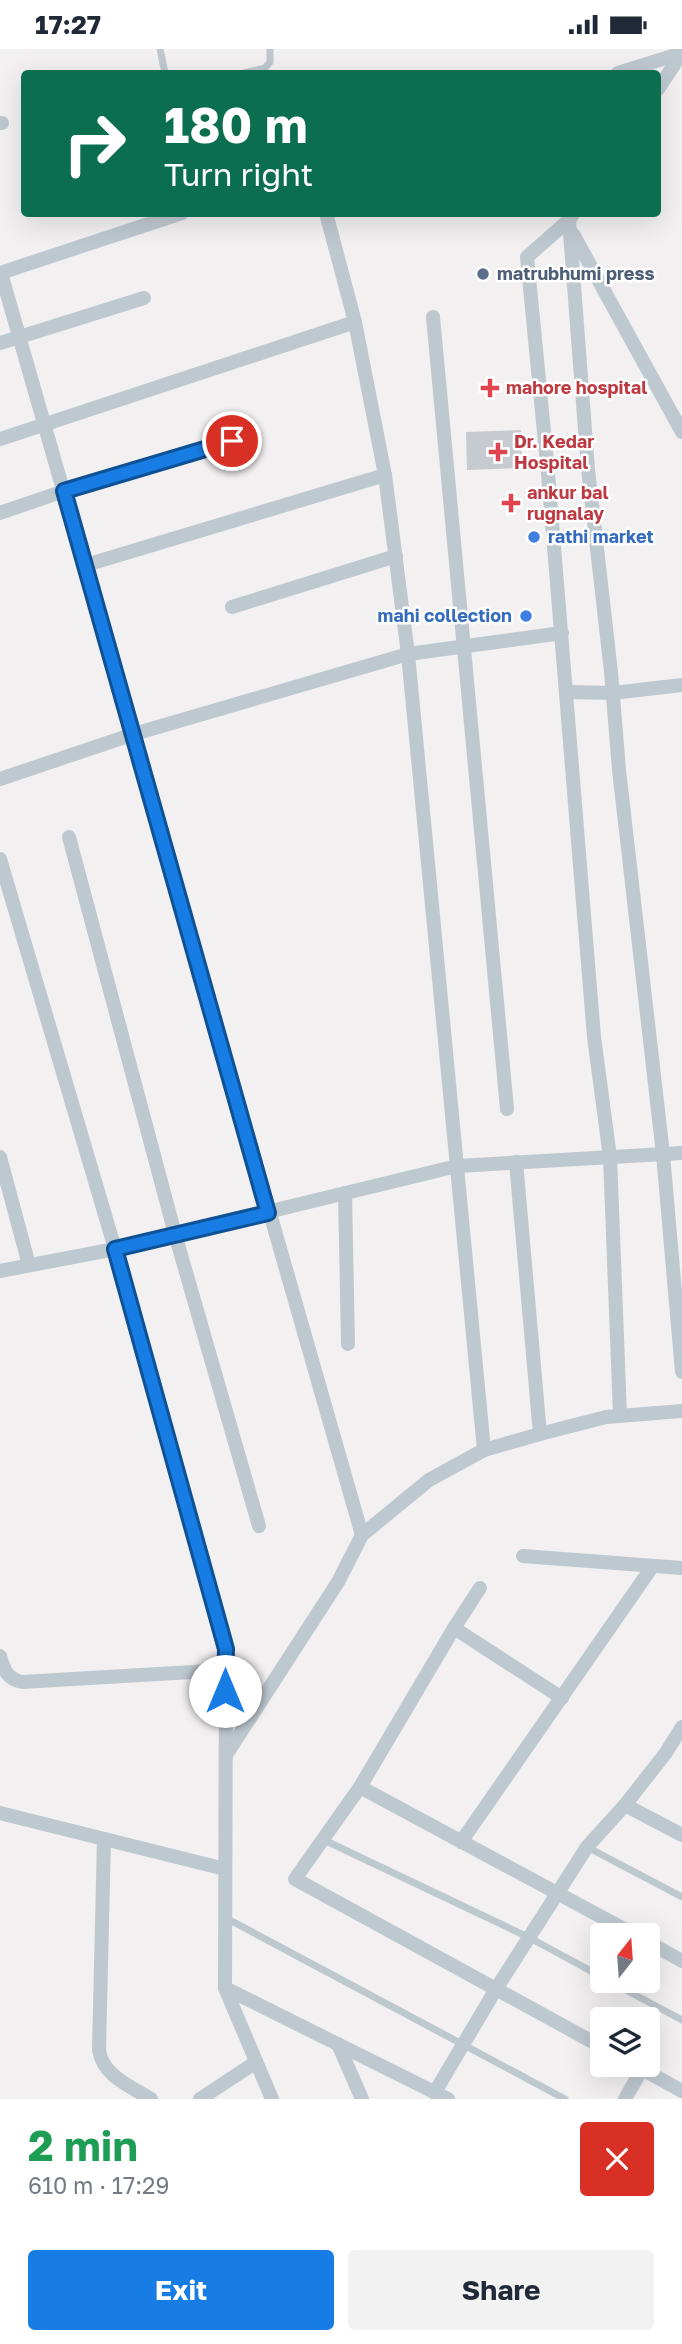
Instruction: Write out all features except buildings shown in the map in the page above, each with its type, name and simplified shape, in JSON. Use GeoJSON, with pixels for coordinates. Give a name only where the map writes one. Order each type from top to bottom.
{"type":"FeatureCollection","features":[{"type":"Feature","properties":{"kind":"street"},"geometry":{"type":"LineString","coordinates":[[628,70],[682,53]]}},
{"type":"Feature","properties":{"kind":"street"},"geometry":{"type":"LineString","coordinates":[[661,84],[682,53]]}},
{"type":"Feature","properties":{"kind":"street"},"geometry":{"type":"LineString","coordinates":[[170,217],[1,273],[362,1535]]}},
{"type":"Feature","properties":{"kind":"street"},"geometry":{"type":"LineString","coordinates":[[327,217],[355,322],[386,475],[408,654],[484,1450]]}},
{"type":"Feature","properties":{"kind":"street"},"geometry":{"type":"LineString","coordinates":[[569,217],[527,257],[562,633],[594,1037],[610,1157],[620,1415]]}},
{"type":"Feature","properties":{"kind":"street"},"geometry":{"type":"LineString","coordinates":[[570,217],[571,231],[682,432]]}},
{"type":"Feature","properties":{"kind":"street"},"geometry":{"type":"LineString","coordinates":[[570,217],[589,469],[619,770],[663,1154],[682,1372]]}},
{"type":"Feature","properties":{"kind":"street"},"geometry":{"type":"LineString","coordinates":[[0,342],[144,298]]}},
{"type":"Feature","properties":{"kind":"street"},"geometry":{"type":"LineString","coordinates":[[433,317],[507,1109]]}},
{"type":"Feature","properties":{"kind":"street"},"geometry":{"type":"LineString","coordinates":[[0,439],[355,322]]}},
{"type":"Feature","properties":{"kind":"street"},"geometry":{"type":"LineString","coordinates":[[0,513],[232,441]]}},
{"type":"Feature","properties":{"kind":"street"},"geometry":{"type":"LineString","coordinates":[[86,565],[386,475]]}},
{"type":"Feature","properties":{"kind":"street"},"geometry":{"type":"LineString","coordinates":[[232,607],[396,556]]}},
{"type":"Feature","properties":{"kind":"street"},"geometry":{"type":"LineString","coordinates":[[0,779],[134,734],[408,654],[562,633]]}},
{"type":"Feature","properties":{"kind":"street"},"geometry":{"type":"LineString","coordinates":[[567,692],[613,693],[682,685]]}},
{"type":"Feature","properties":{"kind":"street"},"geometry":{"type":"LineString","coordinates":[[69,837],[175,1234],[259,1526]]}},
{"type":"Feature","properties":{"kind":"street"},"geometry":{"type":"LineString","coordinates":[[0,859],[115,1249],[226,1649],[225,1988],[272,2099]]}},
{"type":"Feature","properties":{"kind":"street"},"geometry":{"type":"LineString","coordinates":[[0,1271],[115,1249],[457,1166],[682,1153]]}},
{"type":"Feature","properties":{"kind":"street"},"geometry":{"type":"LineString","coordinates":[[0,1157],[29,1265]]}},
{"type":"Feature","properties":{"kind":"street"},"geometry":{"type":"LineString","coordinates":[[516,1162],[540,1434]]}},
{"type":"Feature","properties":{"kind":"street"},"geometry":{"type":"LineString","coordinates":[[345,1193],[348,1344]]}},
{"type":"Feature","properties":{"kind":"street"},"geometry":{"type":"LineString","coordinates":[[225,1756],[338,1582],[362,1535],[429,1480],[484,1450],[540,1434],[606,1417],[682,1411]]}},
{"type":"Feature","properties":{"kind":"street"},"geometry":{"type":"LineString","coordinates":[[523,1556],[682,1568]]}},
{"type":"Feature","properties":{"kind":"street"},"geometry":{"type":"LineString","coordinates":[[461,1842],[652,1567]]}},
{"type":"Feature","properties":{"kind":"street"},"geometry":{"type":"LineString","coordinates":[[480,1588],[359,1787],[295,1879],[590,2040]]}},
{"type":"Feature","properties":{"kind":"street"},"geometry":{"type":"LineString","coordinates":[[454,1628],[562,1697]]}},
{"type":"Feature","properties":{"kind":"street"},"geometry":{"type":"LineString","coordinates":[[0,1656],[5,1672],[12,1680],[22,1682],[226,1670]]}},
{"type":"Feature","properties":{"kind":"street"},"geometry":{"type":"LineString","coordinates":[[225,1988],[441,2097],[462,2044],[587,1847],[666,1754],[682,1727]]}},
{"type":"Feature","properties":{"kind":"street"},"geometry":{"type":"LineString","coordinates":[[359,1787],[612,1923]]}},
{"type":"Feature","properties":{"kind":"street"},"geometry":{"type":"LineString","coordinates":[[625,1805],[682,1835]]}},
{"type":"Feature","properties":{"kind":"street"},"geometry":{"type":"LineString","coordinates":[[0,1813],[225,1869]]}},
{"type":"Feature","properties":{"kind":"street"},"geometry":{"type":"LineString","coordinates":[[104,1839],[100,2061],[112,2075],[151,2099]]}},
{"type":"Feature","properties":{"kind":"street"},"geometry":{"type":"LineString","coordinates":[[660,1949],[682,1961]]}},
{"type":"Feature","properties":{"kind":"street"},"geometry":{"type":"LineString","coordinates":[[338,2044],[362,2099]]}},
{"type":"Feature","properties":{"kind":"street"},"geometry":{"type":"LineString","coordinates":[[200,2099],[256,2062]]}},
{"type":"Feature","properties":{"kind":"street"},"geometry":{"type":"LineString","coordinates":[[625,2099],[634,2077]]}},
{"type":"Feature","properties":{"kind":"street"},"geometry":{"type":"LineString","coordinates":[[656,2077],[682,2091]]}},
{"type":"Feature","properties":{"kind":"lane"},"geometry":{"type":"LineString","coordinates":[[160,49],[164,70]]}},
{"type":"Feature","properties":{"kind":"lane"},"geometry":{"type":"LineString","coordinates":[[257,70],[265,68],[270,62],[270,49]]}},
{"type":"Feature","properties":{"kind":"lane"},"geometry":{"type":"LineString","coordinates":[[323,1840],[530,1938],[590,1970]]}},
{"type":"Feature","properties":{"kind":"lane"},"geometry":{"type":"LineString","coordinates":[[587,1847],[682,1897]]}},
{"type":"Feature","properties":{"kind":"lane"},"geometry":{"type":"LineString","coordinates":[[225,1917],[565,2099]]}},
{"type":"Feature","properties":{"kind":"lane"},"geometry":{"type":"LineString","coordinates":[[631,1993],[682,2020]]}},
{"type":"Feature","properties":{"kind":"place","name":"matrubhumi press"},"geometry":{"type":"Point","coordinates":[483,274]}},
{"type":"Feature","properties":{"kind":"place","name":"mahore hospital"},"geometry":{"type":"Point","coordinates":[490,388]}},
{"type":"Feature","properties":{"kind":"place","name":"Dr. Kedar Hospital"},"geometry":{"type":"Point","coordinates":[498,452]}},
{"type":"Feature","properties":{"kind":"place","name":"ankur bal rugnalay"},"geometry":{"type":"Point","coordinates":[511,503]}},
{"type":"Feature","properties":{"kind":"place","name":"rathi market"},"geometry":{"type":"Point","coordinates":[534,537]}},
{"type":"Feature","properties":{"kind":"place","name":"mahi collection"},"geometry":{"type":"Point","coordinates":[526,616]}},
{"type":"Feature","properties":{"kind":"route"},"geometry":{"type":"LineString","coordinates":[[225,1691],[226,1649],[115,1249],[268,1213],[64,491],[232,441]]}}]}
